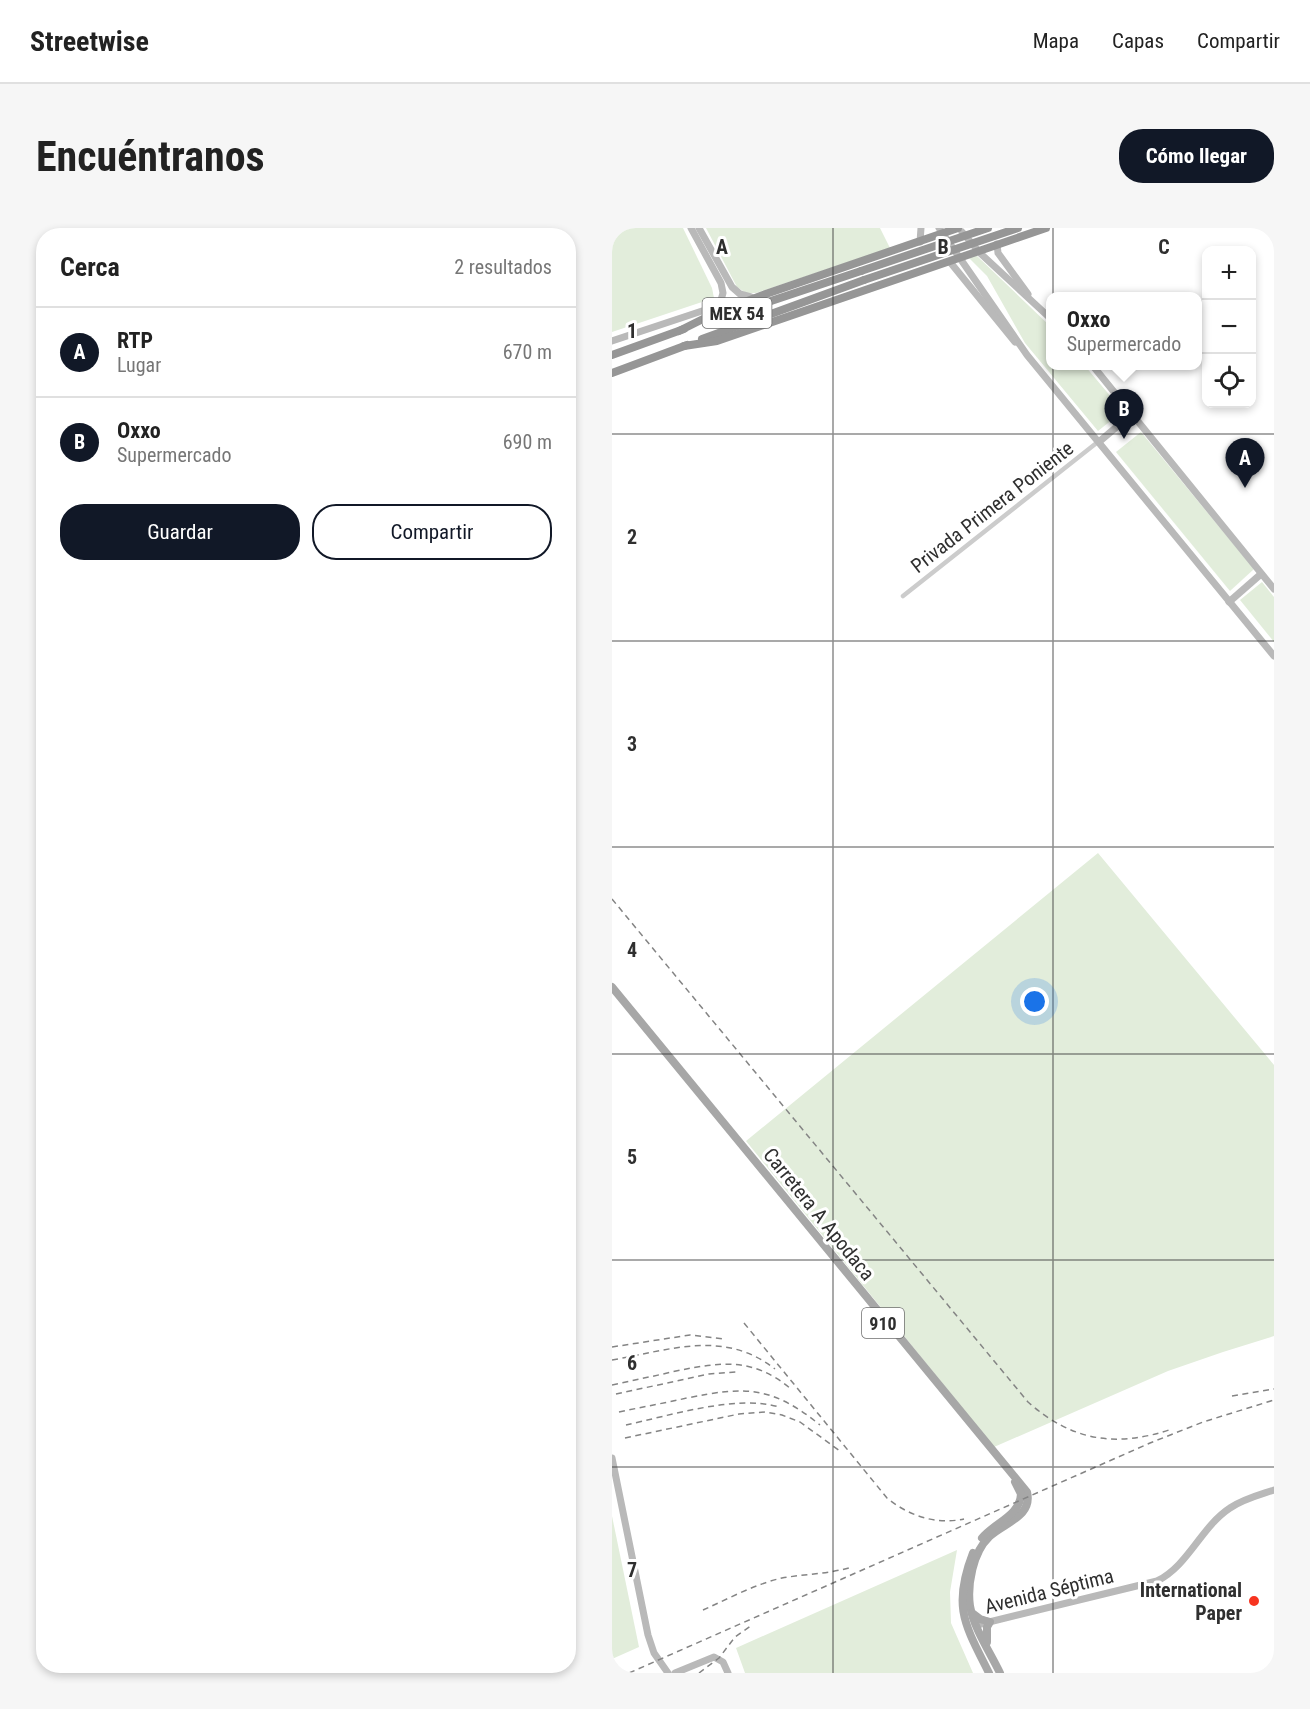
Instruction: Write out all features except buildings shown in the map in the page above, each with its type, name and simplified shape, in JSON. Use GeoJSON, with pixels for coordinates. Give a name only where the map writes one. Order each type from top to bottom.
{"type":"FeatureCollection","features":[{"type":"Feature","properties":{"kind":"highway"},"geometry":{"type":"LineString","coordinates":[[679,331],[711,315],[763,295],[920,242],[941,230],[958,228]]}},
{"type":"Feature","properties":{"kind":"highway"},"geometry":{"type":"LineString","coordinates":[[981,228],[985,240],[999,244]]}},
{"type":"Feature","properties":{"kind":"highway","name":"MEX 54"},"geometry":{"type":"LineString","coordinates":[[612,355],[987,228]]}},
{"type":"Feature","properties":{"kind":"highway","name":"MEX 54"},"geometry":{"type":"LineString","coordinates":[[612,373],[864,280],[1018,228]]}},
{"type":"Feature","properties":{"kind":"highway"},"geometry":{"type":"LineString","coordinates":[[684,346],[717,341],[1046,228]]}},
{"type":"Feature","properties":{"kind":"highway"},"geometry":{"type":"LineString","coordinates":[[920,242],[930,252],[933,268]]}},
{"type":"Feature","properties":{"kind":"main road","name":"Carretera A Apodaca"},"geometry":{"type":"LineString","coordinates":[[612,987],[1028,1492],[1028,1503],[1025,1510],[988,1537],[980,1550],[969,1592],[972,1613],[1000,1673]]}},
{"type":"Feature","properties":{"kind":"main road","name":"910"},"geometry":{"type":"LineString","coordinates":[[612,992],[1019,1487],[1022,1498],[1018,1507],[986,1533],[975,1548],[966,1573],[962,1604],[967,1628],[988,1670]]}},
{"type":"Feature","properties":{"kind":"main road"},"geometry":{"type":"LineString","coordinates":[[962,1604],[969,1624],[977,1626],[974,1634],[988,1670]]}},
{"type":"Feature","properties":{"kind":"main road"},"geometry":{"type":"LineString","coordinates":[[972,1613],[990,1622],[986,1634],[989,1650]]}},
{"type":"Feature","properties":{"kind":"street"},"geometry":{"type":"LineString","coordinates":[[686,316],[717,304],[722,300],[723,293],[722,283],[691,228]]}},
{"type":"Feature","properties":{"kind":"street"},"geometry":{"type":"LineString","coordinates":[[699,228],[732,287],[740,294],[751,297]]}},
{"type":"Feature","properties":{"kind":"street"},"geometry":{"type":"LineString","coordinates":[[920,242],[921,228]]}},
{"type":"Feature","properties":{"kind":"street"},"geometry":{"type":"LineString","coordinates":[[958,228],[978,251],[1044,311]]}},
{"type":"Feature","properties":{"kind":"street"},"geometry":{"type":"LineString","coordinates":[[941,230],[1028,355]]}},
{"type":"Feature","properties":{"kind":"street"},"geometry":{"type":"LineString","coordinates":[[999,244],[998,253],[1004,263],[1046,313]]}},
{"type":"Feature","properties":{"kind":"street"},"geometry":{"type":"LineString","coordinates":[[950,262],[1007,334],[1028,355],[1100,441],[1274,656]]}},
{"type":"Feature","properties":{"kind":"street"},"geometry":{"type":"LineString","coordinates":[[612,341],[686,316],[763,295]]}},
{"type":"Feature","properties":{"kind":"street"},"geometry":{"type":"LineString","coordinates":[[1096,370],[1274,589]]}},
{"type":"Feature","properties":{"kind":"street"},"geometry":{"type":"LineString","coordinates":[[1100,441],[1133,413]]}},
{"type":"Feature","properties":{"kind":"street","name":"Privada Primera Poniente"},"geometry":{"type":"LineString","coordinates":[[903,596],[1100,441]]}},
{"type":"Feature","properties":{"kind":"street"},"geometry":{"type":"LineString","coordinates":[[1229,602],[1261,573]]}},
{"type":"Feature","properties":{"kind":"street"},"geometry":{"type":"LineString","coordinates":[[612,1458],[648,1635],[654,1653],[668,1673]]}},
{"type":"Feature","properties":{"kind":"street","name":"Avenida Séptima"},"geometry":{"type":"LineString","coordinates":[[977,1626],[1156,1581],[1170,1573],[1225,1511],[1240,1502],[1274,1490]]}},
{"type":"Feature","properties":{"kind":"street"},"geometry":{"type":"LineString","coordinates":[[675,1673],[708,1658],[719,1658],[728,1673]]}},
{"type":"Feature","properties":{"kind":"green space"},"geometry":{"type":"Polygon","coordinates":[[[612,228],[683,228],[712,288],[714,298],[612,332],[612,228]]]}},
{"type":"Feature","properties":{"kind":"green space"},"geometry":{"type":"Polygon","coordinates":[[[706,228],[880,228],[890,248],[756,293],[746,293],[737,287],[706,228]]]}},
{"type":"Feature","properties":{"kind":"green space"},"geometry":{"type":"Polygon","coordinates":[[[976,255],[1046,322],[1046,368],[1025,343],[987,276],[969,258],[976,255]]]}},
{"type":"Feature","properties":{"kind":"green space"},"geometry":{"type":"Polygon","coordinates":[[[1047,370],[1088,370],[1123,411],[1098,431],[1047,370]]]}},
{"type":"Feature","properties":{"kind":"green space"},"geometry":{"type":"Polygon","coordinates":[[[1141,432],[1254,569],[1230,591],[1116,452],[1141,432]]]}},
{"type":"Feature","properties":{"kind":"green space"},"geometry":{"type":"Polygon","coordinates":[[[1262,582],[1274,597],[1274,642],[1240,600],[1262,582]]]}},
{"type":"Feature","properties":{"kind":"green space"},"geometry":{"type":"Polygon","coordinates":[[[1098,853],[1274,1065],[1274,1336],[1168,1371],[994,1447],[746,1141],[1098,853]]]}},
{"type":"Feature","properties":{"kind":"green space"},"geometry":{"type":"Polygon","coordinates":[[[612,1516],[639,1647],[612,1659],[612,1516]]]}},
{"type":"Feature","properties":{"kind":"green space"},"geometry":{"type":"Polygon","coordinates":[[[957,1550],[950,1592],[951,1623],[973,1673],[745,1673],[736,1648],[957,1550]]]}},
{"type":"Feature","properties":{"kind":"railway"},"geometry":{"type":"LineString","coordinates":[[612,899],[1028,1402],[1061,1425],[1078,1433],[1096,1437],[1132,1438],[1172,1429]]}},
{"type":"Feature","properties":{"kind":"railway"},"geometry":{"type":"LineString","coordinates":[[744,1323],[887,1498],[904,1510],[923,1518],[943,1521],[964,1519]]}},
{"type":"Feature","properties":{"kind":"railway"},"geometry":{"type":"LineString","coordinates":[[612,1347],[690,1335],[725,1339]]}},
{"type":"Feature","properties":{"kind":"railway"},"geometry":{"type":"LineString","coordinates":[[612,1360],[676,1348],[716,1346],[736,1349],[756,1357],[775,1369]]}},
{"type":"Feature","properties":{"kind":"railway"},"geometry":{"type":"LineString","coordinates":[[612,1385],[722,1364],[763,1371],[791,1389]]}},
{"type":"Feature","properties":{"kind":"railway"},"geometry":{"type":"LineString","coordinates":[[616,1394],[709,1374],[737,1372]]}},
{"type":"Feature","properties":{"kind":"railway"},"geometry":{"type":"LineString","coordinates":[[1232,1396],[1274,1389]]}},
{"type":"Feature","properties":{"kind":"railway"},"geometry":{"type":"LineString","coordinates":[[619,1412],[707,1394],[742,1391],[772,1396],[803,1412],[820,1425]]}},
{"type":"Feature","properties":{"kind":"railway"},"geometry":{"type":"LineString","coordinates":[[629,1673],[1150,1443],[1203,1422],[1274,1400]]}},
{"type":"Feature","properties":{"kind":"railway"},"geometry":{"type":"LineString","coordinates":[[626,1425],[724,1405],[744,1403],[779,1407]]}},
{"type":"Feature","properties":{"kind":"railway"},"geometry":{"type":"LineString","coordinates":[[625,1438],[739,1414],[765,1412],[800,1422],[840,1451]]}},
{"type":"Feature","properties":{"kind":"railway"},"geometry":{"type":"LineString","coordinates":[[703,1610],[752,1588],[782,1578],[852,1567]]}},
{"type":"Feature","properties":{"kind":"railway"},"geometry":{"type":"LineString","coordinates":[[699,1673],[719,1658],[735,1637],[752,1625]]}},
{"type":"Feature","properties":{"kind":"place","name":"Oxxo"},"geometry":{"type":"Point","coordinates":[1124,439]}},
{"type":"Feature","properties":{"kind":"place","name":"RTP"},"geometry":{"type":"Point","coordinates":[1245,488]}},
{"type":"Feature","properties":{"kind":"place","name":"International Paper"},"geometry":{"type":"Point","coordinates":[1254,1601]}}]}
